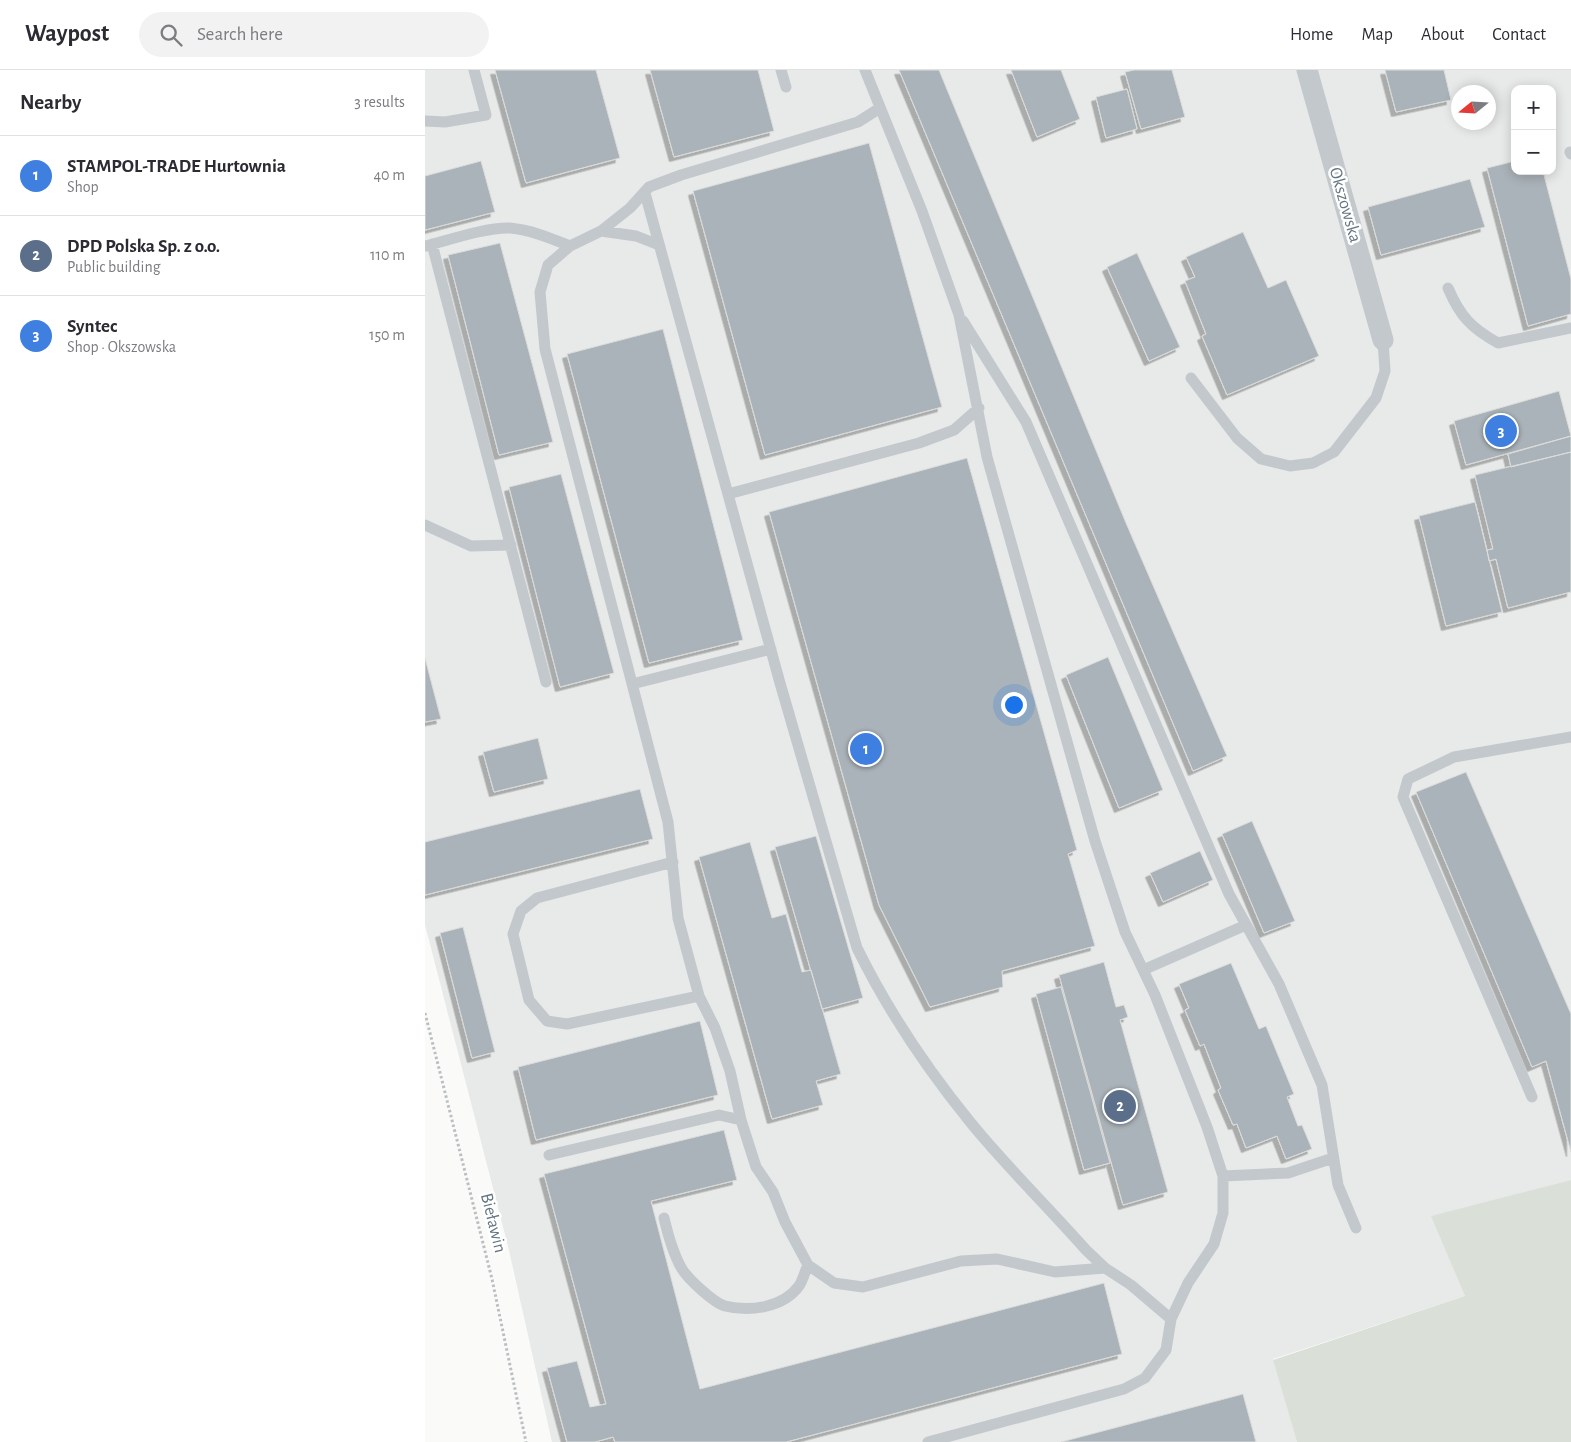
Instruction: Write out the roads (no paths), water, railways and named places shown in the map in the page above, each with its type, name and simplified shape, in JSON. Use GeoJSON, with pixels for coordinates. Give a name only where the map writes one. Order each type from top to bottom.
{"type":"FeatureCollection","features":[{"type":"Feature","properties":{"kind":"street","name":"Okszowska"},"geometry":{"type":"LineString","coordinates":[[1307,70],[1383,340]]}},
{"type":"Feature","properties":{"kind":"lane"},"geometry":{"type":"LineString","coordinates":[[425,121],[445,122],[486,116],[474,70]]}},
{"type":"Feature","properties":{"kind":"lane"},"geometry":{"type":"LineString","coordinates":[[781,70],[786,87]]}},
{"type":"Feature","properties":{"kind":"lane"},"geometry":{"type":"LineString","coordinates":[[865,70],[921,211],[959,315],[979,408],[987,457],[1095,841],[1125,932],[1143,970],[1204,1119],[1223,1176],[1223,1213],[1214,1244],[1188,1283],[1171,1319],[1165,1350],[1145,1378],[1124,1389],[929,1442]]}},
{"type":"Feature","properties":{"kind":"lane"},"geometry":{"type":"LineString","coordinates":[[880,108],[858,122],[681,175],[649,187],[630,208],[601,231],[570,246],[548,265],[540,292],[545,349],[668,822],[678,918],[699,996],[715,1028],[731,1071],[741,1120],[757,1167],[773,1192],[785,1222],[808,1265],[834,1283],[863,1287],[961,1261],[997,1259],[1055,1272],[1105,1268]]}},
{"type":"Feature","properties":{"kind":"lane"},"geometry":{"type":"LineString","coordinates":[[645,193],[771,649],[857,948],[877,988],[904,1033],[971,1124],[1085,1250],[1105,1268],[1131,1285],[1171,1319]]}},
{"type":"Feature","properties":{"kind":"lane"},"geometry":{"type":"LineString","coordinates":[[546,682],[511,545],[428,245],[465,235],[509,228],[539,233],[570,246]]}},
{"type":"Feature","properties":{"kind":"lane"},"geometry":{"type":"LineString","coordinates":[[601,231],[636,236],[659,245]]}},
{"type":"Feature","properties":{"kind":"lane"},"geometry":{"type":"LineString","coordinates":[[1448,288],[1457,308],[1475,331],[1498,343],[1571,328]]}},
{"type":"Feature","properties":{"kind":"lane"},"geometry":{"type":"LineString","coordinates":[[959,315],[1027,422],[1221,877],[1279,984],[1322,1085],[1338,1184],[1356,1228]]}},
{"type":"Feature","properties":{"kind":"lane"},"geometry":{"type":"LineString","coordinates":[[1191,378],[1237,438],[1261,459],[1291,466],[1313,464],[1335,452],[1376,398],[1385,371],[1383,340]]}},
{"type":"Feature","properties":{"kind":"lane"},"geometry":{"type":"LineString","coordinates":[[728,494],[919,443],[954,430],[979,408]]}},
{"type":"Feature","properties":{"kind":"lane"},"geometry":{"type":"LineString","coordinates":[[425,526],[471,546],[511,545]]}},
{"type":"Feature","properties":{"kind":"lane"},"geometry":{"type":"LineString","coordinates":[[632,684],[771,649]]}},
{"type":"Feature","properties":{"kind":"lane"},"geometry":{"type":"LineString","coordinates":[[1532,1097],[1403,797],[1408,779],[1454,757],[1571,738]]}},
{"type":"Feature","properties":{"kind":"lane"},"geometry":{"type":"LineString","coordinates":[[673,862],[537,898],[521,911],[513,934],[529,1000],[547,1021],[567,1024],[699,996]]}},
{"type":"Feature","properties":{"kind":"lane"},"geometry":{"type":"LineString","coordinates":[[1143,970],[1246,925]]}},
{"type":"Feature","properties":{"kind":"lane"},"geometry":{"type":"LineString","coordinates":[[549,1155],[719,1115],[741,1120]]}},
{"type":"Feature","properties":{"kind":"lane"},"geometry":{"type":"LineString","coordinates":[[1223,1176],[1287,1173],[1333,1158]]}},
{"type":"Feature","properties":{"kind":"lane"},"geometry":{"type":"LineString","coordinates":[[664,1218],[682,1270],[703,1292],[723,1306],[754,1310],[780,1302],[798,1286],[808,1265]]}},
{"type":"Feature","properties":{"kind":"place","name":"Syntec"},"geometry":{"type":"Point","coordinates":[1501,431]}},
{"type":"Feature","properties":{"kind":"place","name":"STAMPOL-TRADE Hurtownia"},"geometry":{"type":"Point","coordinates":[866,749]}},
{"type":"Feature","properties":{"kind":"place","name":"DPD Polska Sp. z o.o."},"geometry":{"type":"Point","coordinates":[1120,1106]}}]}
